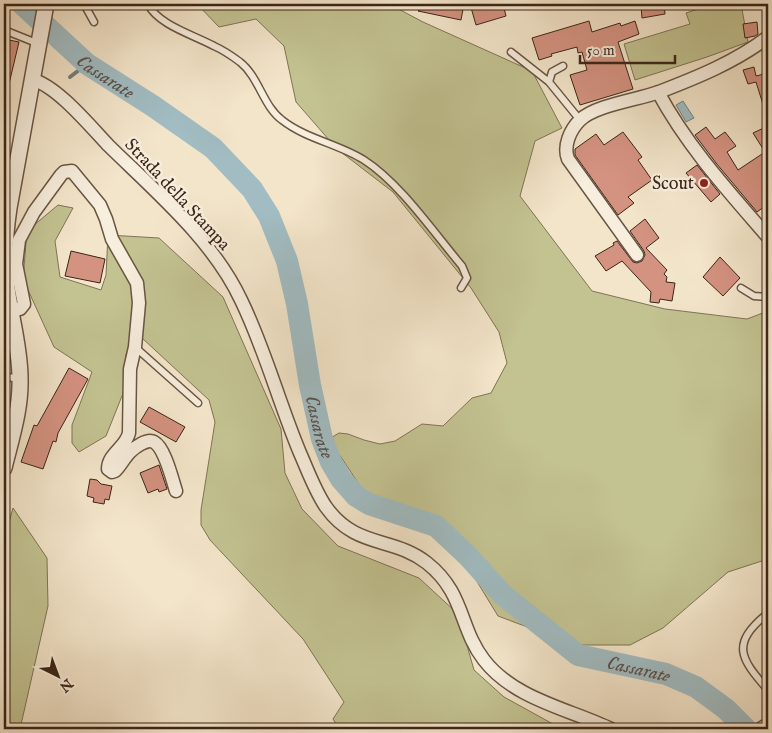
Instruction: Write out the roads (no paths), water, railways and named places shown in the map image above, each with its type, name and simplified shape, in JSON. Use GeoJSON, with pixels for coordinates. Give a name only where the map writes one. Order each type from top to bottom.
{"type":"FeatureCollection","features":[{"type":"Feature","properties":{"kind":"street"},"geometry":{"type":"LineString","coordinates":[[4,468],[17,416],[20,379],[5,267],[5,227],[46,4]]}},
{"type":"Feature","properties":{"kind":"street"},"geometry":{"type":"LineString","coordinates":[[637,255],[568,159],[566,151],[567,142],[580,120],[596,110],[658,92],[723,66],[749,51],[768,36]]}},
{"type":"Feature","properties":{"kind":"street","name":"Strada della Stampa"},"geometry":{"type":"LineString","coordinates":[[33,80],[42,83],[75,110],[172,209],[201,240],[223,268],[237,291],[247,313],[285,417],[308,473],[320,497],[332,514],[354,533],[410,552],[438,572],[450,586],[479,652],[493,670],[503,678],[516,688],[611,729]]}},
{"type":"Feature","properties":{"kind":"street"},"geometry":{"type":"LineString","coordinates":[[658,92],[683,133],[734,198],[768,237]]}},
{"type":"Feature","properties":{"kind":"street"},"geometry":{"type":"LineString","coordinates":[[11,311],[20,309],[24,304],[16,264],[23,232],[34,212],[61,175],[64,172],[72,171],[100,205],[112,239],[137,283],[139,303],[135,347],[130,369],[130,433],[109,463],[108,469],[112,472],[115,471],[134,449],[152,441],[162,453],[176,491]]}},
{"type":"Feature","properties":{"kind":"street"},"geometry":{"type":"LineString","coordinates":[[760,729],[768,724]]}},
{"type":"Feature","properties":{"kind":"lane"},"geometry":{"type":"LineString","coordinates":[[84,4],[94,22]]}},
{"type":"Feature","properties":{"kind":"lane"},"geometry":{"type":"LineString","coordinates":[[148,4],[152,11],[163,21],[216,46],[242,64],[255,80],[272,110],[281,120],[318,139],[353,153],[379,171],[404,196],[462,266],[466,278],[461,288]]}},
{"type":"Feature","properties":{"kind":"lane"},"geometry":{"type":"LineString","coordinates":[[4,30],[39,42]]}},
{"type":"Feature","properties":{"kind":"lane"},"geometry":{"type":"LineString","coordinates":[[511,52],[549,82],[580,120]]}},
{"type":"Feature","properties":{"kind":"lane"},"geometry":{"type":"LineString","coordinates":[[549,82],[552,72],[562,66]]}},
{"type":"Feature","properties":{"kind":"lane"},"geometry":{"type":"LineString","coordinates":[[741,288],[754,296],[768,296]]}},
{"type":"Feature","properties":{"kind":"lane"},"geometry":{"type":"LineString","coordinates":[[135,347],[198,402]]}},
{"type":"Feature","properties":{"kind":"lane"},"geometry":{"type":"LineString","coordinates":[[4,374],[8,377],[20,379]]}},
{"type":"Feature","properties":{"kind":"lane"},"geometry":{"type":"LineString","coordinates":[[768,612],[754,624],[745,638],[744,650],[745,661],[768,690]]}},
{"type":"Feature","properties":{"kind":"water"},"geometry":{"type":"Polygon","coordinates":[[[683,101],[694,118],[686,122],[676,105],[683,101]]]}},
{"type":"Feature","properties":{"kind":"waterway","name":"Cassarate"},"geometry":{"type":"LineString","coordinates":[[22,4],[87,64],[153,106],[213,148],[252,189],[269,216],[287,261],[297,304],[310,385],[322,439],[331,462],[341,479],[356,496],[369,504],[436,526],[468,556],[503,595],[578,655],[666,674],[696,687],[726,709],[746,729]]}},
{"type":"Feature","properties":{"kind":"waterway"},"geometry":{"type":"LineString","coordinates":[[70,77],[87,64]]}},
{"type":"Feature","properties":{"kind":"place","name":"Scout"},"geometry":{"type":"Point","coordinates":[704,183]}}]}
